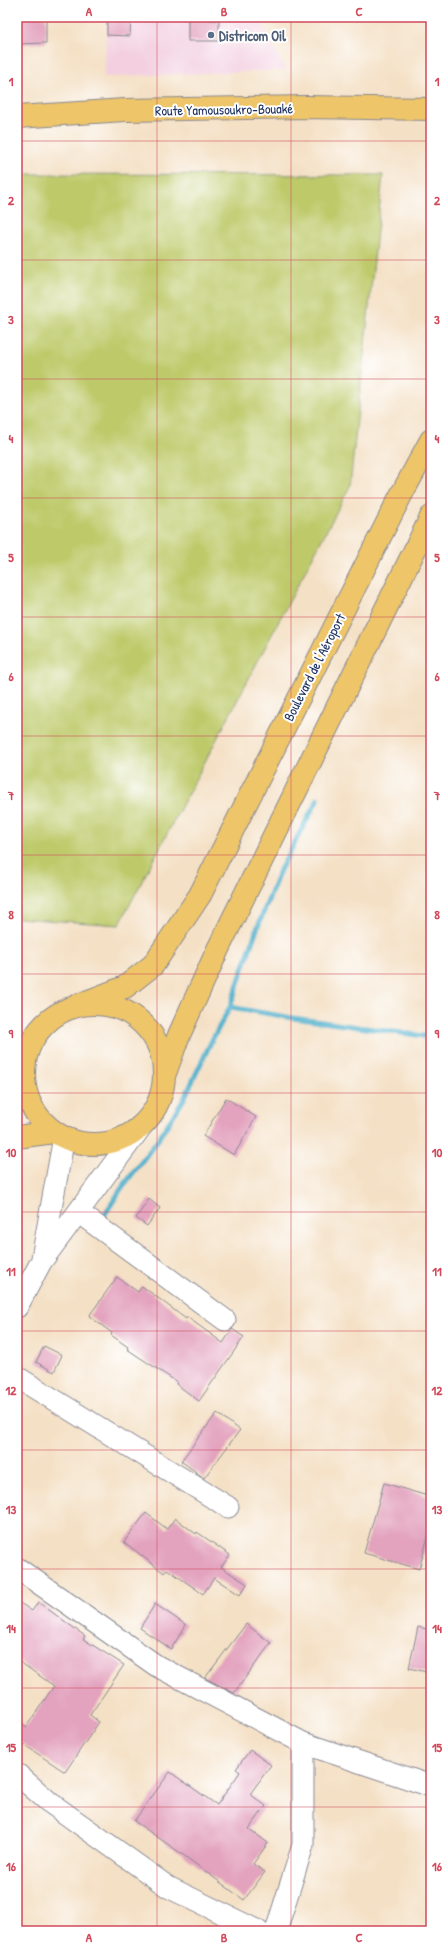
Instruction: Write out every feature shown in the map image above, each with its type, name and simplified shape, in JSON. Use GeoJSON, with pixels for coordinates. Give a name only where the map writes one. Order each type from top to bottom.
{"type":"FeatureCollection","features":[{"type":"Feature","properties":{"kind":"main road","name":"Route Yamousoukro-Bouaké"},"geometry":{"type":"LineString","coordinates":[[17,117],[132,110],[306,107],[431,108]]}},
{"type":"Feature","properties":{"kind":"main road","name":"Boulevard de l'Aéroport"},"geometry":{"type":"LineString","coordinates":[[76,1006],[125,987],[153,965],[200,895],[400,496],[431,440]]}},
{"type":"Feature","properties":{"kind":"main road"},"geometry":{"type":"LineString","coordinates":[[164,1076],[161,1054],[152,1035],[137,1019],[118,1008],[98,1003],[76,1006],[55,1015],[38,1030],[27,1051],[20,1074],[27,1096],[37,1117],[59,1135],[75,1142],[98,1145],[121,1139],[140,1127],[153,1112],[158,1101],[164,1076],[179,1035],[218,949],[431,517]]}},
{"type":"Feature","properties":{"kind":"main road"},"geometry":{"type":"LineString","coordinates":[[17,1137],[59,1135]]}},
{"type":"Feature","properties":{"kind":"street"},"geometry":{"type":"LineString","coordinates":[[17,1307],[41,1262],[140,1127]]}},
{"type":"Feature","properties":{"kind":"street"},"geometry":{"type":"LineString","coordinates":[[41,1262],[59,1135]]}},
{"type":"Feature","properties":{"kind":"street"},"geometry":{"type":"LineString","coordinates":[[78,1212],[225,1320]]}},
{"type":"Feature","properties":{"kind":"street"},"geometry":{"type":"LineString","coordinates":[[17,1377],[228,1507]]}},
{"type":"Feature","properties":{"kind":"street"},"geometry":{"type":"LineString","coordinates":[[17,1568],[157,1666],[303,1743],[431,1786]]}},
{"type":"Feature","properties":{"kind":"street"},"geometry":{"type":"LineString","coordinates":[[276,1931],[303,1845],[303,1743]]}},
{"type":"Feature","properties":{"kind":"street"},"geometry":{"type":"LineString","coordinates":[[17,1774],[49,1802],[168,1887],[258,1931]]}},
{"type":"Feature","properties":{"kind":"shaded area"},"geometry":{"type":"Polygon","coordinates":[[[107,17],[260,17],[270,42],[286,70],[104,77],[107,17]]]}},
{"type":"Feature","properties":{"kind":"green space"},"geometry":{"type":"Polygon","coordinates":[[[17,174],[383,175],[350,486],[119,925],[17,918],[17,174]]]}},
{"type":"Feature","properties":{"kind":"building"},"geometry":{"type":"Polygon","coordinates":[[[17,17],[46,17],[46,43],[17,44],[17,17]]]}},
{"type":"Feature","properties":{"kind":"building"},"geometry":{"type":"Polygon","coordinates":[[[107,17],[131,17],[130,36],[107,35],[107,17]]]}},
{"type":"Feature","properties":{"kind":"building"},"geometry":{"type":"Polygon","coordinates":[[[188,19],[219,20],[219,41],[188,41],[188,19]]]}},
{"type":"Feature","properties":{"kind":"building"},"geometry":{"type":"Polygon","coordinates":[[[226,1098],[256,1117],[234,1155],[203,1136],[226,1098]]]}},
{"type":"Feature","properties":{"kind":"building"},"geometry":{"type":"Polygon","coordinates":[[[149,1199],[160,1208],[147,1226],[136,1218],[149,1199]]]}},
{"type":"Feature","properties":{"kind":"building"},"geometry":{"type":"Polygon","coordinates":[[[117,1277],[138,1292],[142,1286],[186,1319],[187,1317],[223,1343],[232,1329],[244,1337],[199,1401],[176,1384],[177,1382],[127,1349],[128,1347],[111,1335],[112,1333],[89,1316],[117,1277]]]}},
{"type":"Feature","properties":{"kind":"building"},"geometry":{"type":"Polygon","coordinates":[[[44,1346],[62,1355],[54,1372],[36,1362],[44,1346]]]}},
{"type":"Feature","properties":{"kind":"building"},"geometry":{"type":"Polygon","coordinates":[[[217,1413],[240,1430],[204,1478],[181,1461],[217,1413]]]}},
{"type":"Feature","properties":{"kind":"building"},"geometry":{"type":"Polygon","coordinates":[[[384,1483],[431,1497],[431,1526],[419,1569],[364,1553],[384,1483]]]}},
{"type":"Feature","properties":{"kind":"building"},"geometry":{"type":"Polygon","coordinates":[[[146,1513],[167,1529],[175,1518],[196,1534],[197,1532],[230,1555],[221,1567],[247,1584],[240,1595],[214,1578],[203,1594],[167,1569],[164,1573],[124,1542],[146,1513]]]}},
{"type":"Feature","properties":{"kind":"building"},"geometry":{"type":"Polygon","coordinates":[[[17,1601],[32,1611],[38,1602],[85,1636],[83,1639],[124,1665],[90,1715],[99,1722],[65,1772],[17,1740],[17,1720],[26,1727],[54,1686],[17,1660],[17,1601]]]}},
{"type":"Feature","properties":{"kind":"building"},"geometry":{"type":"Polygon","coordinates":[[[155,1604],[186,1625],[171,1649],[140,1628],[155,1604]]]}},
{"type":"Feature","properties":{"kind":"building"},"geometry":{"type":"Polygon","coordinates":[[[246,1624],[271,1643],[234,1693],[205,1678],[246,1624]]]}},
{"type":"Feature","properties":{"kind":"building"},"geometry":{"type":"Polygon","coordinates":[[[418,1627],[431,1630],[431,1673],[409,1668],[418,1627]]]}},
{"type":"Feature","properties":{"kind":"building"},"geometry":{"type":"Polygon","coordinates":[[[250,1750],[271,1765],[250,1794],[266,1806],[249,1829],[268,1843],[253,1864],[265,1872],[244,1900],[134,1821],[170,1772],[217,1805],[240,1772],[236,1769],[250,1750]]]}},
{"type":"Feature","properties":{"kind":"waterway"},"geometry":{"type":"LineString","coordinates":[[100,1222],[121,1189],[157,1141],[184,1099],[212,1040],[230,1007],[255,934],[280,870],[318,799]]}},
{"type":"Feature","properties":{"kind":"waterway"},"geometry":{"type":"LineString","coordinates":[[230,1007],[293,1018],[431,1037]]}},
{"type":"Feature","properties":{"kind":"place","name":"Districom Oil"},"geometry":{"type":"Point","coordinates":[211,35]}}]}
